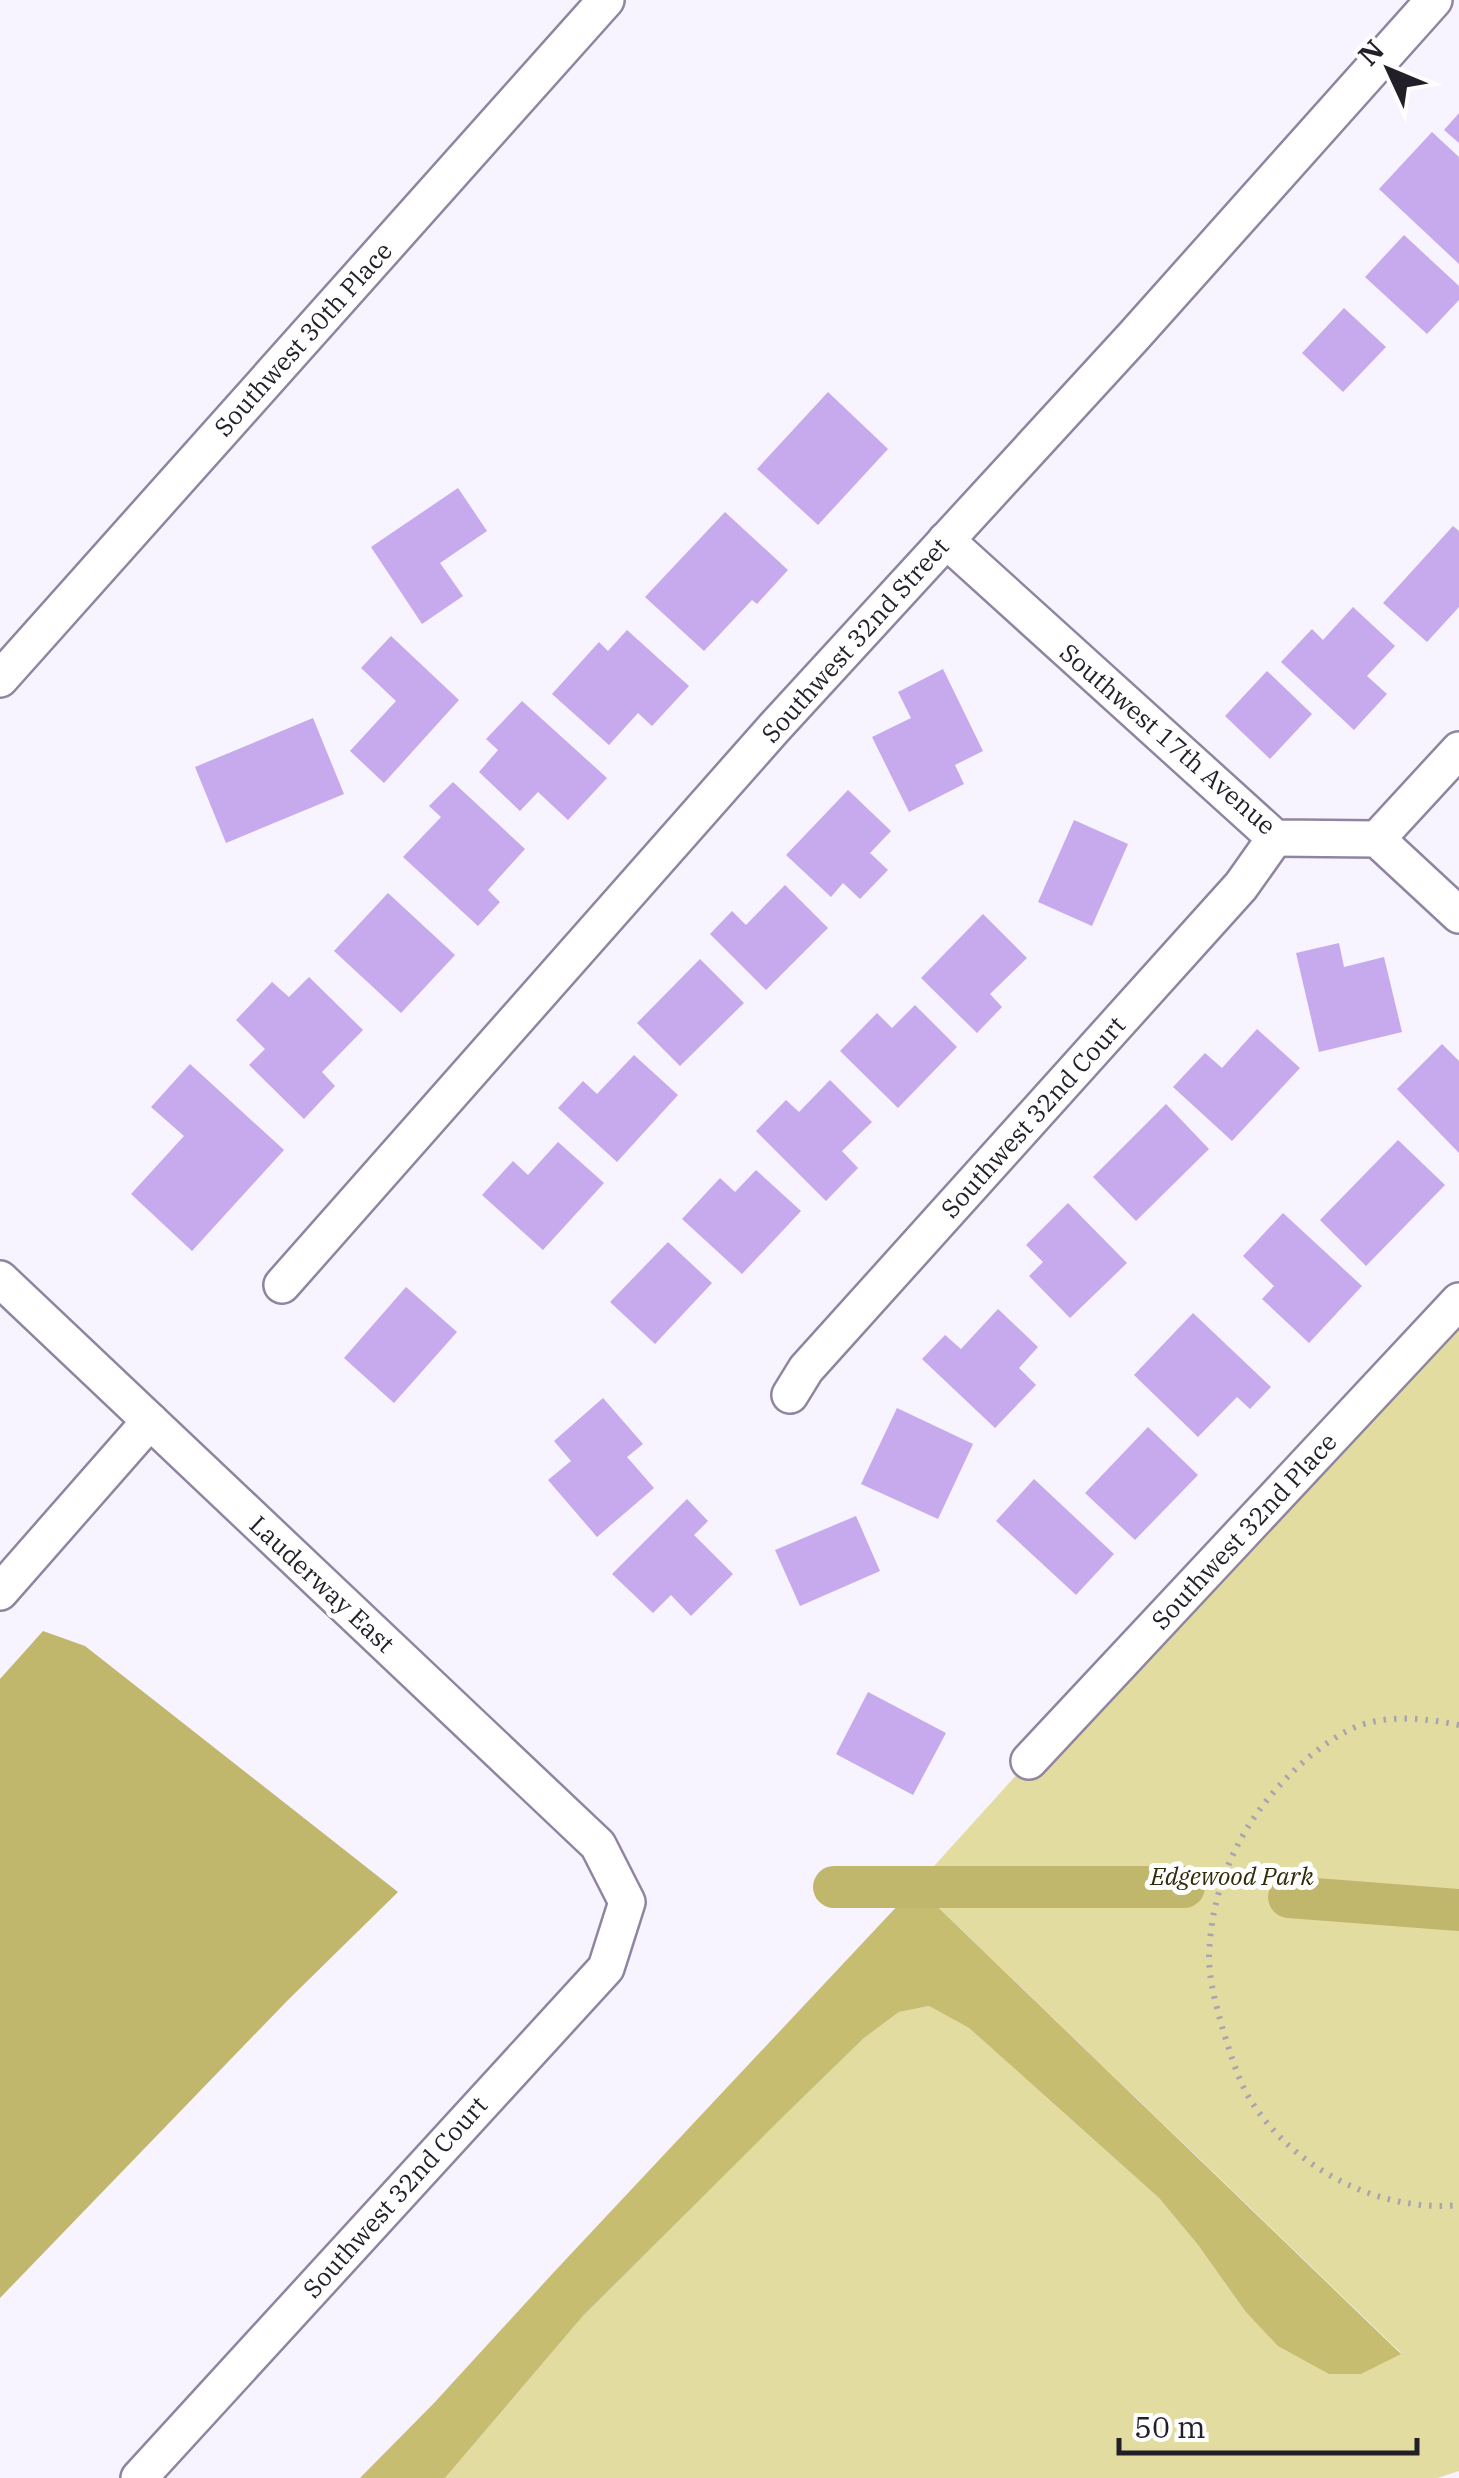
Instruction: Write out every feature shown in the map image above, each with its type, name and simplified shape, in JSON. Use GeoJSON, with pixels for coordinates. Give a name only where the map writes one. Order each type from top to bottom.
{"type":"FeatureCollection","features":[{"type":"Feature","properties":{"kind":"street","name":"Southwest 30th Place"},"geometry":{"type":"LineString","coordinates":[[0,679],[606,0]]}},
{"type":"Feature","properties":{"kind":"street","name":"Southwest 32nd Street"},"geometry":{"type":"LineString","coordinates":[[282,1285],[761,743],[1133,337],[1434,0]]}},
{"type":"Feature","properties":{"kind":"street","name":"Southwest 17th Avenue"},"geometry":{"type":"LineString","coordinates":[[946,540],[1274,838],[1377,839]]}},
{"type":"Feature","properties":{"kind":"street"},"geometry":{"type":"LineString","coordinates":[[1459,750],[1377,839],[1459,916]]}},
{"type":"Feature","properties":{"kind":"street","name":"Southwest 32nd Court"},"geometry":{"type":"LineString","coordinates":[[790,1394],[806,1369],[1241,886],[1274,838]]}},
{"type":"Feature","properties":{"kind":"street","name":"Lauderway East"},"geometry":{"type":"LineString","coordinates":[[0,1279],[598,1846],[628,1902]]}},
{"type":"Feature","properties":{"kind":"street","name":"Southwest 32nd Place"},"geometry":{"type":"LineString","coordinates":[[1029,1762],[1459,1301]]}},
{"type":"Feature","properties":{"kind":"street"},"geometry":{"type":"LineString","coordinates":[[0,1592],[150,1422]]}},
{"type":"Feature","properties":{"kind":"street","name":"Southwest 32nd Court"},"geometry":{"type":"LineString","coordinates":[[139,2478],[606,1968],[628,1902]]}},
{"type":"Feature","properties":{"kind":"path"},"geometry":{"type":"LineString","coordinates":[[1459,1725],[1412,1718],[1365,1724],[1320,1748],[1294,1770],[1250,1821],[1236,1848],[1213,1921],[1209,1956],[1211,1986],[1234,2067],[1248,2096],[1296,2152],[1350,2187],[1380,2198],[1412,2204],[1459,2205]]}},
{"type":"Feature","properties":{"kind":"green space","name":"Edgewood Park"},"geometry":{"type":"Polygon","coordinates":[[[1459,1300],[1459,2471],[1437,2478],[445,2478],[583,2316],[788,2112],[864,2038],[899,2012],[929,2006],[969,2028],[1159,2198],[1245,2311],[1401,2353],[916,1886],[1459,1300]]]}},
{"type":"Feature","properties":{"kind":"shaded area"},"geometry":{"type":"Polygon","coordinates":[[[43,1631],[85,1646],[398,1892],[0,2298],[0,1679],[43,1631]]]}},
{"type":"Feature","properties":{"kind":"shaded area"},"geometry":{"type":"Polygon","coordinates":[[[916,1886],[1401,2354],[1361,2374],[1329,2374],[1278,2346],[1245,2311],[1159,2198],[969,2028],[929,2006],[899,2012],[864,2038],[788,2112],[583,2316],[445,2478],[360,2478],[435,2402],[916,1886]]]}},
{"type":"Feature","properties":{"kind":"building"},"geometry":{"type":"Polygon","coordinates":[[[1459,113],[1459,143],[1444,130],[1459,113]]]}},
{"type":"Feature","properties":{"kind":"building"},"geometry":{"type":"Polygon","coordinates":[[[1432,132],[1459,157],[1459,264],[1379,189],[1432,132]]]}},
{"type":"Feature","properties":{"kind":"building"},"geometry":{"type":"Polygon","coordinates":[[[1404,235],[1459,286],[1459,300],[1427,334],[1365,277],[1404,235]]]}},
{"type":"Feature","properties":{"kind":"building"},"geometry":{"type":"Polygon","coordinates":[[[1344,308],[1386,347],[1343,392],[1302,353],[1344,308]]]}},
{"type":"Feature","properties":{"kind":"building"},"geometry":{"type":"Polygon","coordinates":[[[828,392],[888,449],[818,525],[757,469],[828,392]]]}},
{"type":"Feature","properties":{"kind":"building"},"geometry":{"type":"Polygon","coordinates":[[[458,488],[487,531],[440,563],[463,596],[422,624],[371,547],[458,488]]]}},
{"type":"Feature","properties":{"kind":"building"},"geometry":{"type":"Polygon","coordinates":[[[725,512],[788,570],[757,604],[752,600],[704,651],[645,597],[725,512]]]}},
{"type":"Feature","properties":{"kind":"building"},"geometry":{"type":"Polygon","coordinates":[[[1453,526],[1459,531],[1459,607],[1427,642],[1383,603],[1453,526]]]}},
{"type":"Feature","properties":{"kind":"building"},"geometry":{"type":"Polygon","coordinates":[[[1353,607],[1395,646],[1367,676],[1387,694],[1354,730],[1281,662],[1312,629],[1323,640],[1353,607]]]}},
{"type":"Feature","properties":{"kind":"building"},"geometry":{"type":"Polygon","coordinates":[[[627,630],[689,686],[652,726],[638,713],[609,745],[552,694],[599,642],[608,651],[627,630]]]}},
{"type":"Feature","properties":{"kind":"building"},"geometry":{"type":"Polygon","coordinates":[[[391,636],[459,700],[384,783],[350,751],[396,701],[361,668],[391,636]]]}},
{"type":"Feature","properties":{"kind":"building"},"geometry":{"type":"Polygon","coordinates":[[[943,669],[983,751],[955,765],[964,784],[909,812],[872,737],[911,718],[898,692],[943,669]]]}},
{"type":"Feature","properties":{"kind":"building"},"geometry":{"type":"Polygon","coordinates":[[[1267,671],[1312,714],[1270,759],[1225,716],[1267,671]]]}},
{"type":"Feature","properties":{"kind":"building"},"geometry":{"type":"Polygon","coordinates":[[[522,701],[607,778],[568,820],[538,792],[520,811],[479,772],[498,750],[486,739],[522,701]]]}},
{"type":"Feature","properties":{"kind":"building"},"geometry":{"type":"Polygon","coordinates":[[[313,718],[344,794],[226,843],[195,767],[313,718]]]}},
{"type":"Feature","properties":{"kind":"building"},"geometry":{"type":"Polygon","coordinates":[[[453,782],[525,849],[488,890],[500,902],[478,926],[403,857],[441,817],[429,806],[453,782]]]}},
{"type":"Feature","properties":{"kind":"building"},"geometry":{"type":"Polygon","coordinates":[[[848,790],[891,831],[870,853],[888,870],[860,899],[843,883],[831,897],[786,855],[848,790]]]}},
{"type":"Feature","properties":{"kind":"building"},"geometry":{"type":"Polygon","coordinates":[[[1074,820],[1128,844],[1092,926],[1038,902],[1074,820]]]}},
{"type":"Feature","properties":{"kind":"building"},"geometry":{"type":"Polygon","coordinates":[[[785,885],[828,928],[766,990],[710,934],[732,911],[746,925],[785,885]]]}},
{"type":"Feature","properties":{"kind":"building"},"geometry":{"type":"Polygon","coordinates":[[[388,893],[455,955],[401,1013],[334,951],[388,893]]]}},
{"type":"Feature","properties":{"kind":"building"},"geometry":{"type":"Polygon","coordinates":[[[983,914],[1027,958],[990,994],[1002,1007],[977,1033],[921,978],[983,914]]]}},
{"type":"Feature","properties":{"kind":"building"},"geometry":{"type":"Polygon","coordinates":[[[1339,943],[1344,967],[1384,957],[1402,1032],[1319,1052],[1296,953],[1339,943]]]}},
{"type":"Feature","properties":{"kind":"building"},"geometry":{"type":"Polygon","coordinates":[[[700,959],[744,1003],[680,1066],[637,1023],[700,959]]]}},
{"type":"Feature","properties":{"kind":"building"},"geometry":{"type":"Polygon","coordinates":[[[309,977],[363,1030],[322,1072],[335,1086],[304,1119],[249,1065],[265,1049],[236,1020],[272,982],[289,997],[309,977]]]}},
{"type":"Feature","properties":{"kind":"building"},"geometry":{"type":"Polygon","coordinates":[[[915,1005],[957,1047],[898,1108],[840,1051],[877,1013],[892,1028],[915,1005]]]}},
{"type":"Feature","properties":{"kind":"building"},"geometry":{"type":"Polygon","coordinates":[[[1257,1029],[1300,1068],[1232,1141],[1173,1087],[1205,1053],[1222,1068],[1257,1029]]]}},
{"type":"Feature","properties":{"kind":"building"},"geometry":{"type":"Polygon","coordinates":[[[1442,1044],[1459,1061],[1459,1153],[1397,1089],[1442,1044]]]}},
{"type":"Feature","properties":{"kind":"building"},"geometry":{"type":"Polygon","coordinates":[[[634,1055],[678,1095],[617,1162],[558,1108],[583,1081],[597,1094],[634,1055]]]}},
{"type":"Feature","properties":{"kind":"building"},"geometry":{"type":"Polygon","coordinates":[[[190,1064],[284,1150],[192,1251],[131,1194],[184,1136],[151,1107],[190,1064]]]}},
{"type":"Feature","properties":{"kind":"building"},"geometry":{"type":"Polygon","coordinates":[[[830,1080],[872,1122],[842,1151],[858,1168],[826,1201],[756,1131],[786,1100],[799,1112],[830,1080]]]}},
{"type":"Feature","properties":{"kind":"building"},"geometry":{"type":"Polygon","coordinates":[[[1166,1104],[1209,1149],[1136,1221],[1093,1177],[1166,1104]]]}},
{"type":"Feature","properties":{"kind":"building"},"geometry":{"type":"Polygon","coordinates":[[[1398,1140],[1445,1185],[1366,1266],[1320,1220],[1398,1140]]]}},
{"type":"Feature","properties":{"kind":"building"},"geometry":{"type":"Polygon","coordinates":[[[558,1142],[604,1183],[543,1250],[482,1195],[513,1161],[528,1175],[558,1142]]]}},
{"type":"Feature","properties":{"kind":"building"},"geometry":{"type":"Polygon","coordinates":[[[756,1170],[801,1211],[742,1274],[682,1219],[720,1178],[735,1192],[756,1170]]]}},
{"type":"Feature","properties":{"kind":"building"},"geometry":{"type":"Polygon","coordinates":[[[1068,1203],[1127,1263],[1070,1318],[1029,1276],[1043,1262],[1026,1245],[1068,1203]]]}},
{"type":"Feature","properties":{"kind":"building"},"geometry":{"type":"Polygon","coordinates":[[[1283,1213],[1362,1286],[1309,1343],[1262,1299],[1274,1286],[1243,1256],[1283,1213]]]}},
{"type":"Feature","properties":{"kind":"building"},"geometry":{"type":"Polygon","coordinates":[[[668,1242],[712,1283],[655,1344],[610,1302],[668,1242]]]}},
{"type":"Feature","properties":{"kind":"building"},"geometry":{"type":"Polygon","coordinates":[[[406,1287],[457,1332],[394,1403],[344,1358],[406,1287]]]}},
{"type":"Feature","properties":{"kind":"building"},"geometry":{"type":"Polygon","coordinates":[[[998,1309],[1038,1347],[1019,1368],[1036,1385],[995,1428],[922,1359],[945,1335],[961,1349],[998,1309]]]}},
{"type":"Feature","properties":{"kind":"building"},"geometry":{"type":"Polygon","coordinates":[[[1193,1313],[1271,1387],[1250,1409],[1237,1397],[1198,1437],[1134,1375],[1193,1313]]]}},
{"type":"Feature","properties":{"kind":"building"},"geometry":{"type":"Polygon","coordinates":[[[603,1398],[643,1444],[627,1457],[654,1488],[597,1537],[548,1480],[571,1461],[554,1441],[603,1398]]]}},
{"type":"Feature","properties":{"kind":"building"},"geometry":{"type":"Polygon","coordinates":[[[897,1408],[973,1444],[938,1519],[861,1484],[897,1408]]]}},
{"type":"Feature","properties":{"kind":"building"},"geometry":{"type":"Polygon","coordinates":[[[1148,1427],[1198,1475],[1135,1540],[1085,1493],[1148,1427]]]}},
{"type":"Feature","properties":{"kind":"building"},"geometry":{"type":"Polygon","coordinates":[[[1034,1479],[1114,1554],[1076,1595],[996,1521],[1034,1479]]]}},
{"type":"Feature","properties":{"kind":"building"},"geometry":{"type":"Polygon","coordinates":[[[687,1499],[708,1521],[694,1535],[733,1574],[691,1616],[671,1595],[653,1613],[612,1574],[687,1499]]]}},
{"type":"Feature","properties":{"kind":"building"},"geometry":{"type":"Polygon","coordinates":[[[856,1516],[880,1571],[800,1606],[775,1550],[856,1516]]]}},
{"type":"Feature","properties":{"kind":"building"},"geometry":{"type":"Polygon","coordinates":[[[868,1692],[946,1733],[913,1795],[836,1754],[868,1692]]]}},
{"type":"Feature","properties":{"kind":"waterway"},"geometry":{"type":"LineString","coordinates":[[834,1887],[1184,1887]]}},
{"type":"Feature","properties":{"kind":"waterway"},"geometry":{"type":"LineString","coordinates":[[1289,1897],[1459,1910]]}}]}
